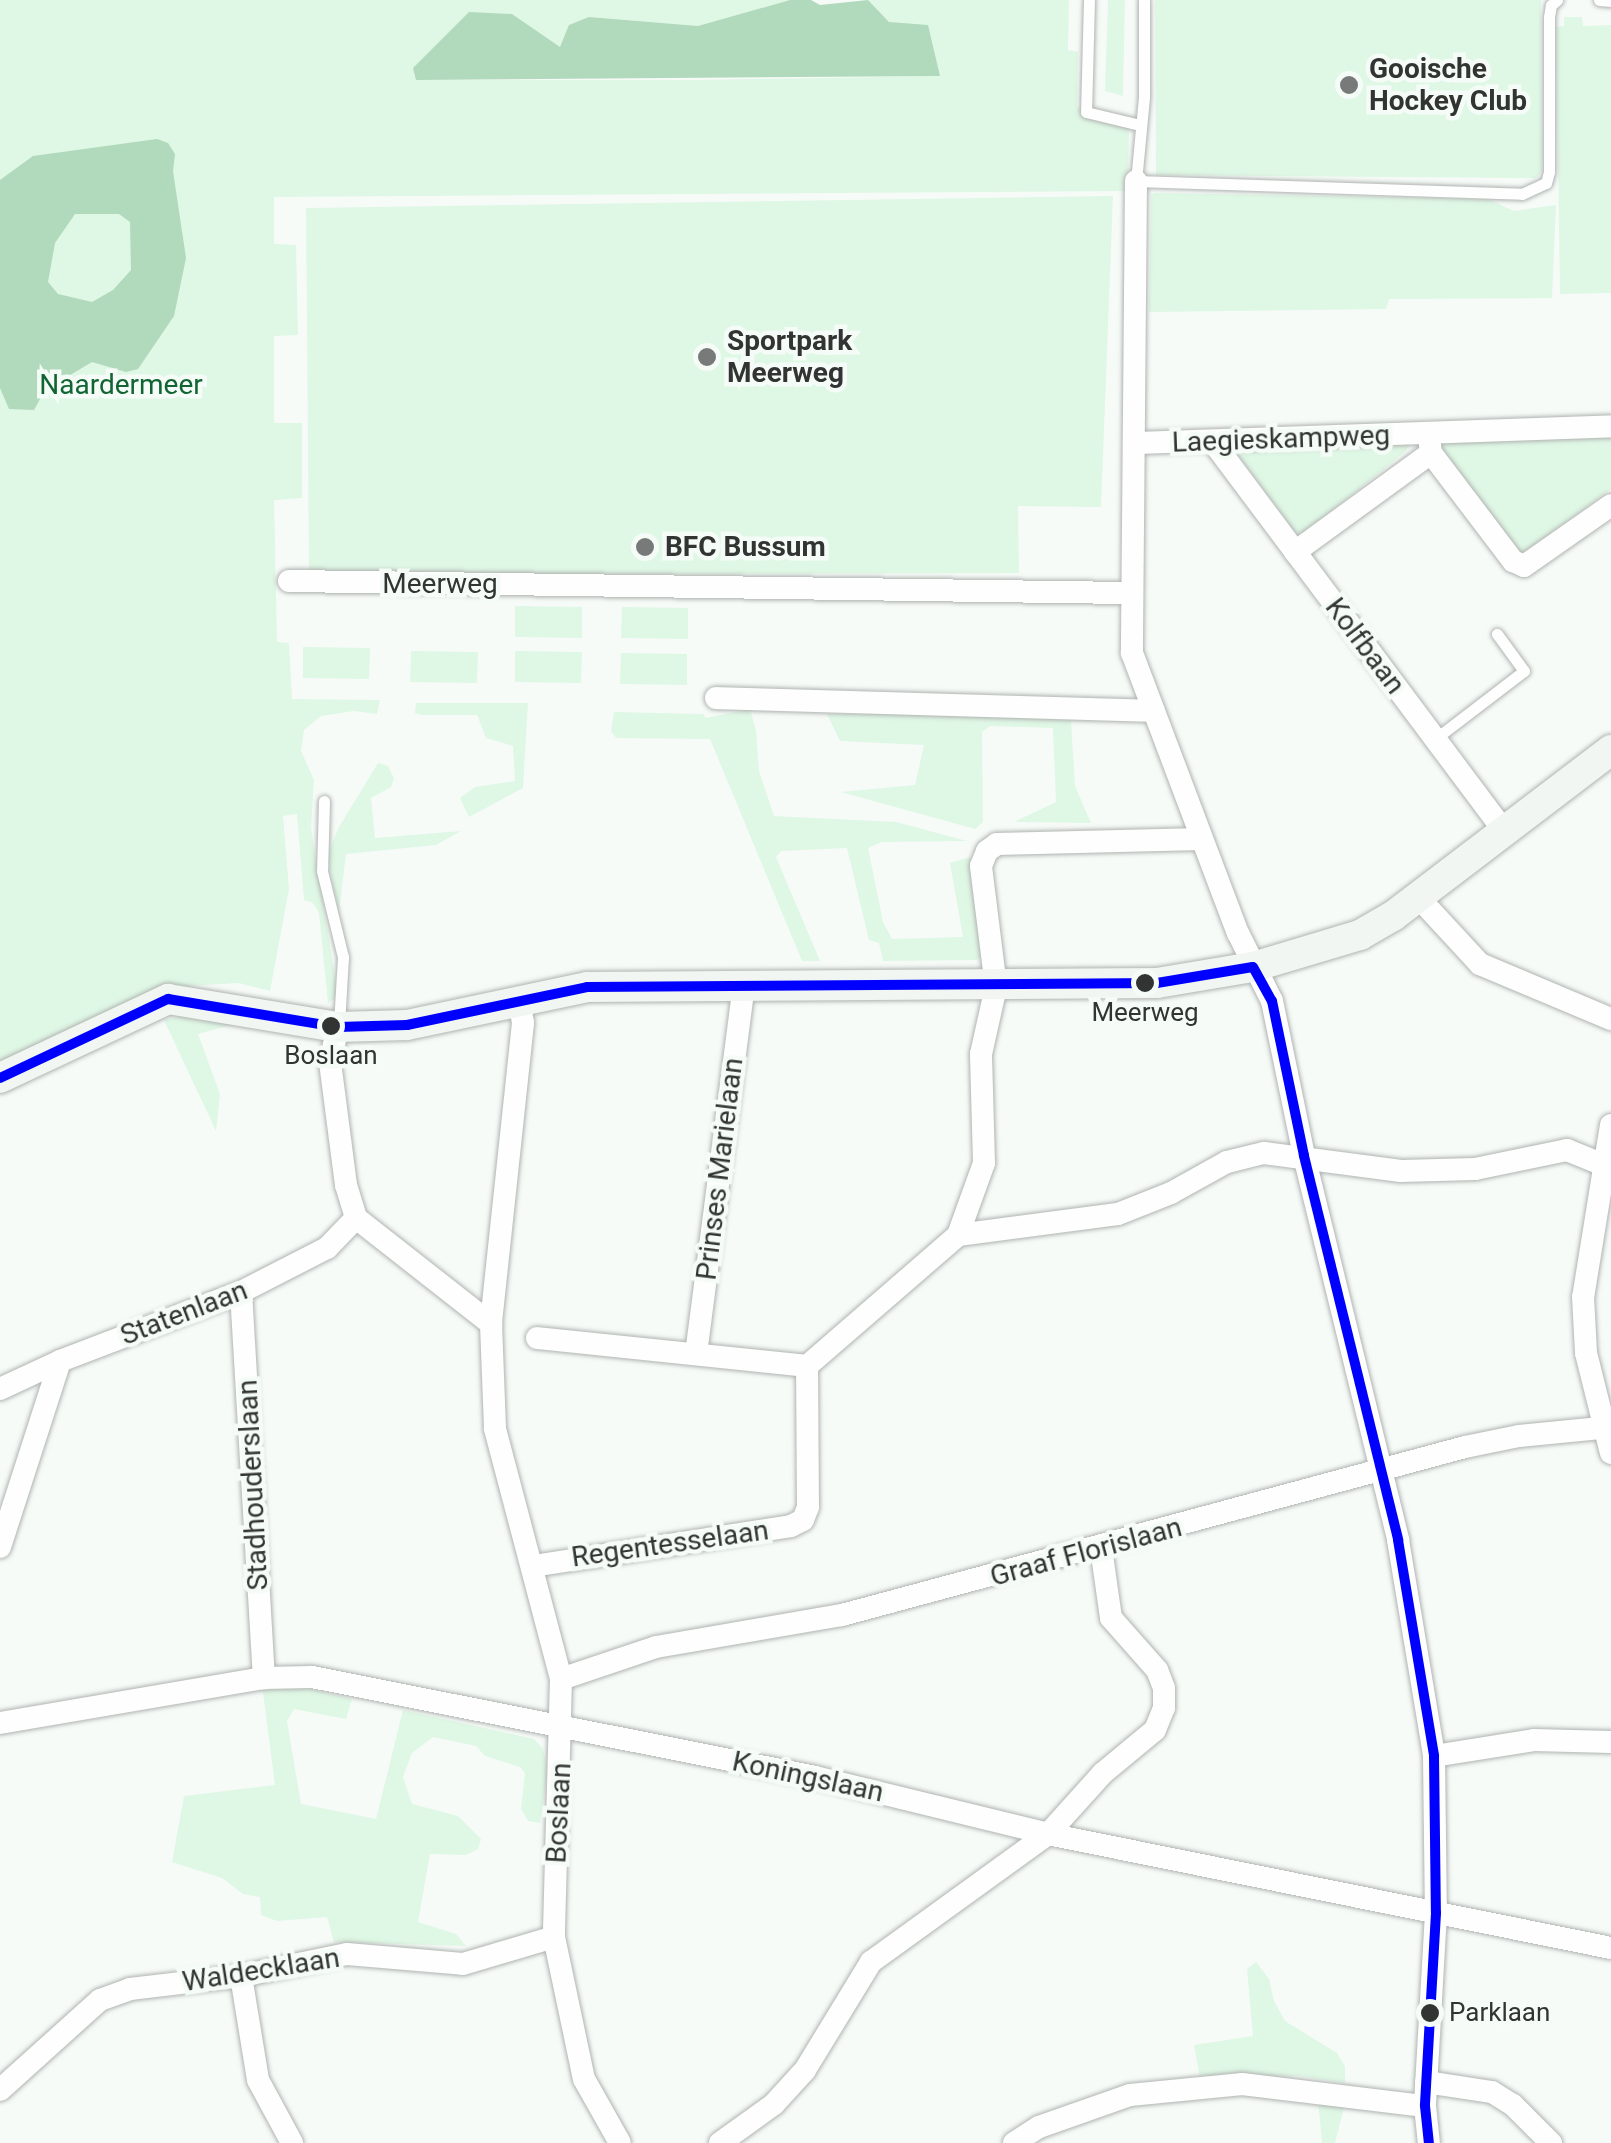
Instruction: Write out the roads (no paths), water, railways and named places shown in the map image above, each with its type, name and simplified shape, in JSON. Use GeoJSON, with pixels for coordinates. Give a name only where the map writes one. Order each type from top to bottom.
{"type":"FeatureCollection","features":[{"type":"Feature","properties":{"kind":"main road"},"geometry":{"type":"LineString","coordinates":[[0,1078],[168,999],[338,1027],[407,1025],[587,987],[996,987],[1157,982],[1253,967],[1362,934],[1419,898],[1611,750]]}},
{"type":"Feature","properties":{"kind":"street"},"geometry":{"type":"LineString","coordinates":[[1136,181],[1132,654],[1200,839],[1253,967],[1272,1002],[1304,1156],[1398,1540],[1434,1756],[1436,1912],[1424,2106],[1429,2143]]}},
{"type":"Feature","properties":{"kind":"street","name":"Laegieskampweg"},"geometry":{"type":"LineString","coordinates":[[1134,443],[1430,444],[1611,426]]}},
{"type":"Feature","properties":{"kind":"street","name":"Kolfbaan"},"geometry":{"type":"LineString","coordinates":[[1213,442],[1504,831]]}},
{"type":"Feature","properties":{"kind":"street"},"geometry":{"type":"LineString","coordinates":[[1295,552],[1430,444]]}},
{"type":"Feature","properties":{"kind":"street","name":"Laegieskampweg"},"geometry":{"type":"LineString","coordinates":[[1430,444],[1513,561],[1524,566],[1611,505]]}},
{"type":"Feature","properties":{"kind":"street","name":"Meerweg"},"geometry":{"type":"LineString","coordinates":[[289,581],[1131,593]]}},
{"type":"Feature","properties":{"kind":"street"},"geometry":{"type":"LineString","coordinates":[[716,698],[1154,710]]}},
{"type":"Feature","properties":{"kind":"street"},"geometry":{"type":"LineString","coordinates":[[537,1338],[807,1366],[958,1235],[984,1164],[981,1054],[996,987],[981,866],[987,852],[998,844],[1200,839]]}},
{"type":"Feature","properties":{"kind":"street"},"geometry":{"type":"LineString","coordinates":[[1419,898],[1480,964],[1611,1019]]}},
{"type":"Feature","properties":{"kind":"street","name":"Prinses Marielaan"},"geometry":{"type":"LineString","coordinates":[[696,1354],[744,984]]}},
{"type":"Feature","properties":{"kind":"street","name":"Boslaan"},"geometry":{"type":"LineString","coordinates":[[518,1000],[522,1023],[491,1324],[496,1429],[561,1679],[563,1728],[554,1937],[584,2079],[620,2143]]}},
{"type":"Feature","properties":{"kind":"street"},"geometry":{"type":"LineString","coordinates":[[338,1027],[330,1062],[346,1185],[356,1218],[491,1324]]}},
{"type":"Feature","properties":{"kind":"street"},"geometry":{"type":"LineString","coordinates":[[1611,1125],[1583,1297],[1586,1353],[1608,1427],[1611,1453]]}},
{"type":"Feature","properties":{"kind":"street"},"geometry":{"type":"LineString","coordinates":[[958,1235],[1118,1214],[1227,1162],[1264,1152],[1401,1171],[1475,1169],[1567,1150],[1607,1164]]}},
{"type":"Feature","properties":{"kind":"street","name":"Statenlaan"},"geometry":{"type":"LineString","coordinates":[[0,1388],[60,1360],[241,1292],[327,1248],[356,1218]]}},
{"type":"Feature","properties":{"kind":"street","name":"Stadhouderslaan"},"geometry":{"type":"LineString","coordinates":[[241,1292],[264,1678]]}},
{"type":"Feature","properties":{"kind":"street"},"geometry":{"type":"LineString","coordinates":[[0,1547],[60,1360]]}},
{"type":"Feature","properties":{"kind":"street","name":"Regentesselaan"},"geometry":{"type":"LineString","coordinates":[[532,1566],[803,1520],[808,1508],[807,1366]]}},
{"type":"Feature","properties":{"kind":"street","name":"Graaf Florislaan"},"geometry":{"type":"LineString","coordinates":[[561,1679],[656,1647],[842,1616],[1500,1439],[1608,1427]]}},
{"type":"Feature","properties":{"kind":"street"},"geometry":{"type":"LineString","coordinates":[[720,2143],[774,2104],[805,2070],[871,1962],[1048,1834],[1103,1773],[1155,1730],[1164,1708],[1164,1688],[1157,1670],[1111,1618],[1101,1548]]}},
{"type":"Feature","properties":{"kind":"street","name":"Koningslaan"},"geometry":{"type":"LineString","coordinates":[[0,1723],[264,1678],[312,1677],[816,1777],[1048,1834],[1611,1948]]}},
{"type":"Feature","properties":{"kind":"street"},"geometry":{"type":"LineString","coordinates":[[1434,1756],[1534,1740],[1611,1742]]}},
{"type":"Feature","properties":{"kind":"street","name":"Waldecklaan"},"geometry":{"type":"LineString","coordinates":[[0,2090],[100,2000],[130,1989],[241,1976],[346,1954],[463,1964],[554,1937]]}},
{"type":"Feature","properties":{"kind":"street"},"geometry":{"type":"LineString","coordinates":[[241,1976],[258,2080],[292,2143]]}},
{"type":"Feature","properties":{"kind":"street"},"geometry":{"type":"LineString","coordinates":[[1426,2082],[1492,2092],[1513,2105],[1551,2143]]}},
{"type":"Feature","properties":{"kind":"street"},"geometry":{"type":"LineString","coordinates":[[1014,2143],[1039,2126],[1130,2095],[1242,2084],[1424,2106]]}},
{"type":"Feature","properties":{"kind":"lane"},"geometry":{"type":"LineString","coordinates":[[1090,0],[1086,112],[1140,125]]}},
{"type":"Feature","properties":{"kind":"lane"},"geometry":{"type":"LineString","coordinates":[[1144,0],[1136,181],[1522,194],[1546,183],[1550,172],[1552,2]]}},
{"type":"Feature","properties":{"kind":"lane"},"geometry":{"type":"LineString","coordinates":[[1599,0],[1611,2]]}},
{"type":"Feature","properties":{"kind":"lane"},"geometry":{"type":"LineString","coordinates":[[1436,739],[1524,671],[1497,634]]}},
{"type":"Feature","properties":{"kind":"lane"},"geometry":{"type":"LineString","coordinates":[[324,800],[322,871],[343,957],[338,1027]]}},
{"type":"Feature","properties":{"kind":"place","name":"Gooische Hockey Club"},"geometry":{"type":"Point","coordinates":[1349,85]}},
{"type":"Feature","properties":{"kind":"place","name":"Sportpark Meerweg"},"geometry":{"type":"Point","coordinates":[707,357]}},
{"type":"Feature","properties":{"kind":"place","name":"BFC Bussum"},"geometry":{"type":"Point","coordinates":[645,547]}},
{"type":"Feature","properties":{"kind":"place","name":"Meerweg"},"geometry":{"type":"Point","coordinates":[1145,983]}},
{"type":"Feature","properties":{"kind":"place","name":"Boslaan"},"geometry":{"type":"Point","coordinates":[331,1026]}},
{"type":"Feature","properties":{"kind":"place","name":"Parklaan"},"geometry":{"type":"Point","coordinates":[1430,2013]}},
{"type":"Feature","properties":{"kind":"park label","name":"Naardermeer"},"geometry":{"type":"Point","coordinates":[121,385]}}]}
